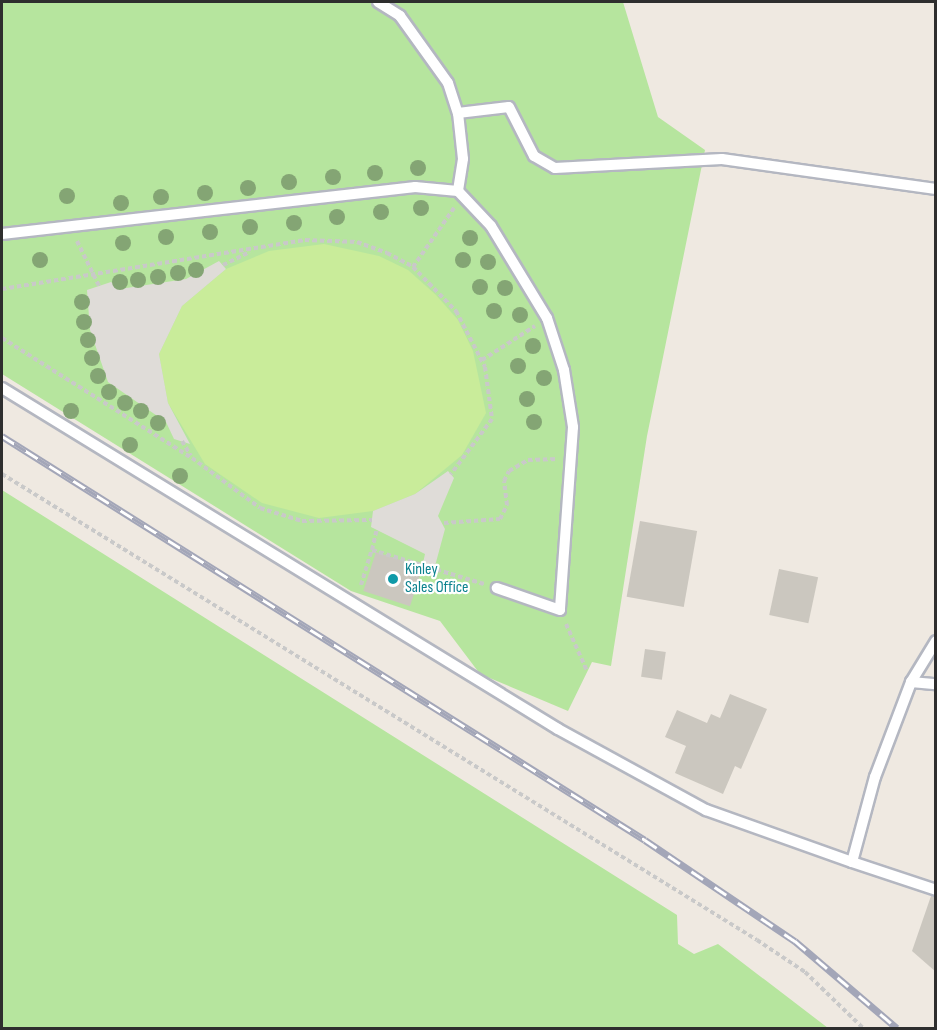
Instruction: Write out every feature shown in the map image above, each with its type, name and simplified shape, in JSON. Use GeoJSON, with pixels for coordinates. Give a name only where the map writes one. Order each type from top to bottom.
{"type":"FeatureCollection","features":[{"type":"Feature","properties":{"kind":"lane"},"geometry":{"type":"LineString","coordinates":[[378,2],[400,16],[432,55],[458,113],[463,159],[461,193]]}},
{"type":"Feature","properties":{"kind":"lane"},"geometry":{"type":"LineString","coordinates":[[458,113],[509,107],[534,156],[555,168],[722,159],[936,189]]}},
{"type":"Feature","properties":{"kind":"lane"},"geometry":{"type":"LineString","coordinates":[[2,234],[415,187],[461,193],[491,226],[547,318],[571,400],[573,460],[560,609],[497,588]]}},
{"type":"Feature","properties":{"kind":"lane"},"geometry":{"type":"LineString","coordinates":[[2,388],[558,729],[706,810],[936,890]]}},
{"type":"Feature","properties":{"kind":"lane"},"geometry":{"type":"LineString","coordinates":[[852,862],[875,777],[911,682],[936,641]]}},
{"type":"Feature","properties":{"kind":"lane"},"geometry":{"type":"LineString","coordinates":[[911,682],[936,684]]}},
{"type":"Feature","properties":{"kind":"path"},"geometry":{"type":"LineString","coordinates":[[413,267],[461,193]]}},
{"type":"Feature","properties":{"kind":"path"},"geometry":{"type":"LineString","coordinates":[[75,227],[77,245],[99,286]]}},
{"type":"Feature","properties":{"kind":"path"},"geometry":{"type":"LineString","coordinates":[[2,289],[305,240],[339,240],[387,253],[413,267],[456,311],[482,360],[492,419],[451,474]]}},
{"type":"Feature","properties":{"kind":"path"},"geometry":{"type":"LineString","coordinates":[[223,265],[260,249]]}},
{"type":"Feature","properties":{"kind":"path"},"geometry":{"type":"LineString","coordinates":[[482,360],[547,318]]}},
{"type":"Feature","properties":{"kind":"path"},"geometry":{"type":"LineString","coordinates":[[2,338],[192,458],[228,490],[283,517],[372,520]]}},
{"type":"Feature","properties":{"kind":"path"},"geometry":{"type":"LineString","coordinates":[[182,441],[192,458]]}},
{"type":"Feature","properties":{"kind":"path"},"geometry":{"type":"LineString","coordinates":[[444,523],[500,519],[507,506],[505,475],[520,462],[573,460]]}},
{"type":"Feature","properties":{"kind":"path"},"geometry":{"type":"LineString","coordinates":[[2,474],[757,940],[805,972],[863,1029]]}},
{"type":"Feature","properties":{"kind":"path"},"geometry":{"type":"LineString","coordinates":[[361,585],[377,529]]}},
{"type":"Feature","properties":{"kind":"path"},"geometry":{"type":"LineString","coordinates":[[372,550],[497,588]]}},
{"type":"Feature","properties":{"kind":"path"},"geometry":{"type":"LineString","coordinates":[[560,609],[587,671]]}},
{"type":"Feature","properties":{"kind":"green space"},"geometry":{"type":"Polygon","coordinates":[[[2,2],[623,2],[658,117],[705,150],[647,436],[611,666],[592,662],[568,711],[480,674],[440,621],[351,591],[2,374],[2,2]]]}},
{"type":"Feature","properties":{"kind":"green space"},"geometry":{"type":"Polygon","coordinates":[[[324,244],[379,256],[408,270],[436,295],[458,320],[473,351],[486,413],[462,455],[415,494],[373,511],[319,518],[262,503],[205,464],[168,403],[159,354],[182,306],[226,269],[269,251],[324,244]]]}},
{"type":"Feature","properties":{"kind":"green space"},"geometry":{"type":"Polygon","coordinates":[[[2,490],[677,915],[678,944],[694,954],[718,944],[828,1028],[2,1028],[2,490]]]}},
{"type":"Feature","properties":{"kind":"shaded area"},"geometry":{"type":"Polygon","coordinates":[[[219,261],[226,269],[182,306],[159,354],[168,403],[190,444],[174,439],[166,422],[108,382],[90,330],[87,290],[111,282],[120,289],[186,279],[219,261]]]}},
{"type":"Feature","properties":{"kind":"shaded area"},"geometry":{"type":"Polygon","coordinates":[[[448,471],[454,478],[438,516],[445,529],[435,566],[423,563],[425,554],[371,527],[373,511],[415,494],[448,471]]]}},
{"type":"Feature","properties":{"kind":"building"},"geometry":{"type":"Polygon","coordinates":[[[640,521],[697,531],[684,607],[627,597],[640,521]]]}},
{"type":"Feature","properties":{"kind":"building","name":"Kinley Sales Office"},"geometry":{"type":"Polygon","coordinates":[[[376,552],[423,567],[410,606],[363,591],[376,552]]]}},
{"type":"Feature","properties":{"kind":"building"},"geometry":{"type":"Polygon","coordinates":[[[779,569],[818,577],[808,623],[769,615],[779,569]]]}},
{"type":"Feature","properties":{"kind":"building"},"geometry":{"type":"Polygon","coordinates":[[[645,649],[666,652],[662,680],[641,677],[645,649]]]}},
{"type":"Feature","properties":{"kind":"building"},"geometry":{"type":"Polygon","coordinates":[[[730,694],[767,709],[741,769],[735,766],[723,794],[675,773],[686,746],[665,737],[677,710],[707,723],[711,714],[720,718],[730,694]]]}},
{"type":"Feature","properties":{"kind":"building"},"geometry":{"type":"Polygon","coordinates":[[[931,896],[936,897],[936,972],[912,951],[931,896]]]}},
{"type":"Feature","properties":{"kind":"railway"},"geometry":{"type":"LineString","coordinates":[[2,436],[645,840],[795,941],[897,1028]]}},
{"type":"Feature","properties":{"kind":"place","name":"Kinley Sales Office"},"geometry":{"type":"Point","coordinates":[393,579]}}]}
